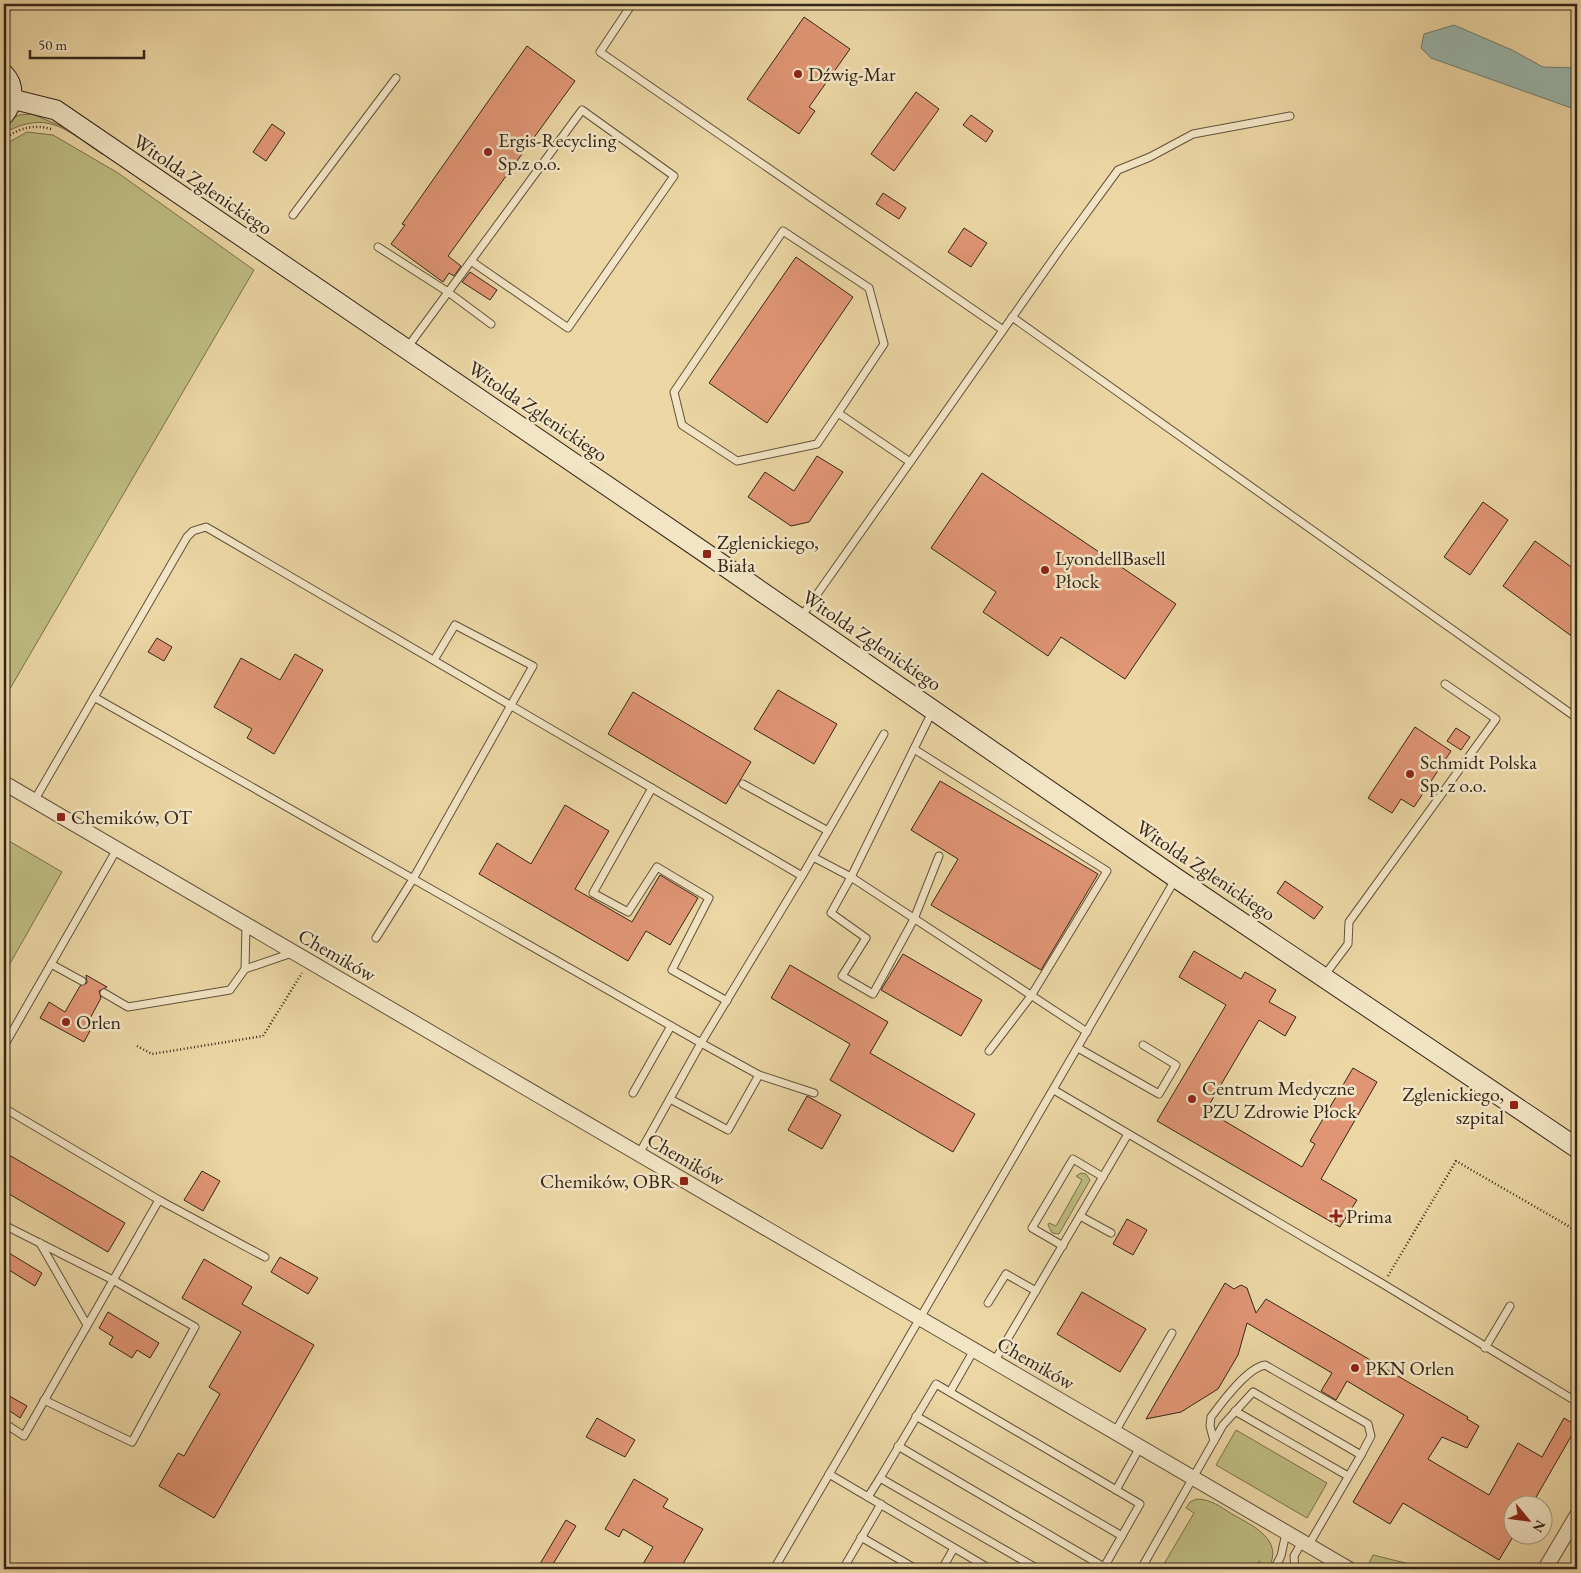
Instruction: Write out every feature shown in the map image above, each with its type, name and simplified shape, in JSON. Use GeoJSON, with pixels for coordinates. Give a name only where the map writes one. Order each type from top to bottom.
{"type":"FeatureCollection","features":[{"type":"Feature","properties":{"kind":"street"},"geometry":{"type":"LineString","coordinates":[[4,74],[12,88],[8,107]]}},
{"type":"Feature","properties":{"kind":"street","name":"Witolda Zglenickiego"},"geometry":{"type":"LineString","coordinates":[[8,107],[56,110],[933,709],[1176,878],[1577,1148]]}},
{"type":"Feature","properties":{"kind":"street","name":"Chemików"},"geometry":{"type":"LineString","coordinates":[[4,783],[1349,1569]]}},
{"type":"Feature","properties":{"kind":"street"},"geometry":{"type":"LineString","coordinates":[[1545,1569],[1577,1515]]}},
{"type":"Feature","properties":{"kind":"lane"},"geometry":{"type":"LineString","coordinates":[[632,4],[600,52],[1003,330]]}},
{"type":"Feature","properties":{"kind":"lane"},"geometry":{"type":"LineString","coordinates":[[293,215],[396,78]]}},
{"type":"Feature","properties":{"kind":"lane"},"geometry":{"type":"LineString","coordinates":[[407,349],[448,292],[582,110],[674,176],[568,328],[471,261]]}},
{"type":"Feature","properties":{"kind":"lane"},"geometry":{"type":"LineString","coordinates":[[800,618],[1118,170],[1150,157],[1193,134],[1290,116]]}},
{"type":"Feature","properties":{"kind":"lane"},"geometry":{"type":"LineString","coordinates":[[783,231],[869,288],[884,344],[838,413],[817,444],[737,461],[682,424],[674,392],[783,231]]}},
{"type":"Feature","properties":{"kind":"lane"},"geometry":{"type":"LineString","coordinates":[[378,247],[448,292],[491,324]]}},
{"type":"Feature","properties":{"kind":"lane"},"geometry":{"type":"LineString","coordinates":[[1012,317],[1577,718]]}},
{"type":"Feature","properties":{"kind":"lane"},"geometry":{"type":"LineString","coordinates":[[838,413],[910,462]]}},
{"type":"Feature","properties":{"kind":"lane"},"geometry":{"type":"LineString","coordinates":[[34,801],[188,537],[193,531],[206,527],[802,876]]}},
{"type":"Feature","properties":{"kind":"lane"},"geometry":{"type":"LineString","coordinates":[[376,938],[413,879],[532,666],[455,625],[434,660]]}},
{"type":"Feature","properties":{"kind":"lane"},"geometry":{"type":"LineString","coordinates":[[1324,976],[1348,944],[1349,922],[1496,719],[1445,684]]}},
{"type":"Feature","properties":{"kind":"lane"},"geometry":{"type":"LineString","coordinates":[[94,697],[759,1076],[814,1093]]}},
{"type":"Feature","properties":{"kind":"lane"},"geometry":{"type":"LineString","coordinates":[[933,709],[832,913],[866,938],[842,976],[873,994],[914,919],[939,856]]}},
{"type":"Feature","properties":{"kind":"lane"},"geometry":{"type":"LineString","coordinates":[[639,1154],[701,1043],[802,876],[884,734]]}},
{"type":"Feature","properties":{"kind":"lane"},"geometry":{"type":"LineString","coordinates":[[914,749],[1107,871],[1031,996],[989,1051]]}},
{"type":"Feature","properties":{"kind":"lane"},"geometry":{"type":"LineString","coordinates":[[743,784],[828,831]]}},
{"type":"Feature","properties":{"kind":"lane"},"geometry":{"type":"LineString","coordinates":[[652,788],[593,894],[628,912],[657,867],[709,898],[672,970],[727,1001]]}},
{"type":"Feature","properties":{"kind":"lane"},"geometry":{"type":"LineString","coordinates":[[4,1046],[117,850]]}},
{"type":"Feature","properties":{"kind":"lane"},"geometry":{"type":"LineString","coordinates":[[813,857],[851,877],[1087,1032]]}},
{"type":"Feature","properties":{"kind":"lane"},"geometry":{"type":"LineString","coordinates":[[774,1569],[1176,878]]}},
{"type":"Feature","properties":{"kind":"lane"},"geometry":{"type":"LineString","coordinates":[[104,994],[128,1008],[230,990],[245,969],[246,925]]}},
{"type":"Feature","properties":{"kind":"lane"},"geometry":{"type":"LineString","coordinates":[[245,969],[293,952]]}},
{"type":"Feature","properties":{"kind":"lane"},"geometry":{"type":"LineString","coordinates":[[51,964],[82,981]]}},
{"type":"Feature","properties":{"kind":"lane"},"geometry":{"type":"LineString","coordinates":[[633,1093],[671,1026]]}},
{"type":"Feature","properties":{"kind":"lane"},"geometry":{"type":"LineString","coordinates":[[1078,1048],[1159,1094],[1176,1065],[1143,1045]]}},
{"type":"Feature","properties":{"kind":"lane"},"geometry":{"type":"LineString","coordinates":[[670,1099],[728,1130],[759,1076]]}},
{"type":"Feature","properties":{"kind":"lane"},"geometry":{"type":"LineString","coordinates":[[1054,1090],[1383,1284],[1485,1348],[1577,1402]]}},
{"type":"Feature","properties":{"kind":"lane"},"geometry":{"type":"LineString","coordinates":[[4,1108],[159,1200],[265,1257]]}},
{"type":"Feature","properties":{"kind":"lane"},"geometry":{"type":"LineString","coordinates":[[994,1362],[1128,1134]]}},
{"type":"Feature","properties":{"kind":"lane"},"geometry":{"type":"LineString","coordinates":[[1063,1246],[1032,1228],[1073,1159],[1103,1177]]}},
{"type":"Feature","properties":{"kind":"lane"},"geometry":{"type":"LineString","coordinates":[[4,1423],[24,1436],[159,1200]]}},
{"type":"Feature","properties":{"kind":"lane"},"geometry":{"type":"LineString","coordinates":[[1080,1216],[1111,1233]]}},
{"type":"Feature","properties":{"kind":"lane"},"geometry":{"type":"LineString","coordinates":[[4,1225],[113,1280],[196,1327],[132,1442],[44,1400]]}},
{"type":"Feature","properties":{"kind":"lane"},"geometry":{"type":"LineString","coordinates":[[40,1243],[87,1325]]}},
{"type":"Feature","properties":{"kind":"lane"},"geometry":{"type":"LineString","coordinates":[[988,1304],[1006,1274],[1036,1291]]}},
{"type":"Feature","properties":{"kind":"lane"},"geometry":{"type":"LineString","coordinates":[[1485,1348],[1510,1306]]}},
{"type":"Feature","properties":{"kind":"lane"},"geometry":{"type":"LineString","coordinates":[[1114,1432],[1172,1333]]}},
{"type":"Feature","properties":{"kind":"lane"},"geometry":{"type":"LineString","coordinates":[[950,1392],[974,1350]]}},
{"type":"Feature","properties":{"kind":"lane"},"geometry":{"type":"LineString","coordinates":[[1214,1440],[1210,1426],[1211,1418],[1248,1374],[1265,1365],[1368,1424],[1371,1436],[1305,1544],[1294,1556],[1294,1569]]}},
{"type":"Feature","properties":{"kind":"lane"},"geometry":{"type":"LineString","coordinates":[[868,1497],[880,1478],[898,1446],[916,1416],[936,1384],[1140,1504],[1103,1568],[898,1446]]}},
{"type":"Feature","properties":{"kind":"lane"},"geometry":{"type":"LineString","coordinates":[[1142,1569],[1214,1440],[1235,1411],[1253,1392],[1361,1455]]}},
{"type":"Feature","properties":{"kind":"lane"},"geometry":{"type":"LineString","coordinates":[[1235,1411],[1348,1476]]}},
{"type":"Feature","properties":{"kind":"lane"},"geometry":{"type":"LineString","coordinates":[[916,1416],[1122,1536]]}},
{"type":"Feature","properties":{"kind":"lane"},"geometry":{"type":"LineString","coordinates":[[1116,1490],[1140,1447]]}},
{"type":"Feature","properties":{"kind":"lane"},"geometry":{"type":"LineString","coordinates":[[829,1474],[990,1569]]}},
{"type":"Feature","properties":{"kind":"lane"},"geometry":{"type":"LineString","coordinates":[[880,1478],[1038,1569]]}},
{"type":"Feature","properties":{"kind":"lane"},"geometry":{"type":"LineString","coordinates":[[843,1569],[881,1504]]}},
{"type":"Feature","properties":{"kind":"lane"},"geometry":{"type":"LineString","coordinates":[[1274,1569],[1281,1556],[1286,1533]]}},
{"type":"Feature","properties":{"kind":"lane"},"geometry":{"type":"LineString","coordinates":[[861,1537],[916,1569]]}},
{"type":"Feature","properties":{"kind":"lane"},"geometry":{"type":"LineString","coordinates":[[942,1569],[954,1548]]}},
{"type":"Feature","properties":{"kind":"path"},"geometry":{"type":"LineString","coordinates":[[4,138],[18,129],[28,127],[43,127],[57,130]]}},
{"type":"Feature","properties":{"kind":"path"},"geometry":{"type":"LineString","coordinates":[[137,1046],[152,1054],[263,1036],[304,970]]}},
{"type":"Feature","properties":{"kind":"path"},"geometry":{"type":"LineString","coordinates":[[1383,1284],[1456,1161],[1577,1231]]}},
{"type":"Feature","properties":{"kind":"shaded area"},"geometry":{"type":"Polygon","coordinates":[[[32,114],[68,129],[107,153],[102,154],[67,130],[56,125],[33,123],[19,126],[4,133],[4,122],[19,115],[32,114]]]}},
{"type":"Feature","properties":{"kind":"shaded area"},"geometry":{"type":"Polygon","coordinates":[[[27,132],[53,135],[118,173],[254,270],[4,699],[4,145],[27,132]]]}},
{"type":"Feature","properties":{"kind":"shaded area"},"geometry":{"type":"Polygon","coordinates":[[[4,838],[62,872],[4,974],[4,838]]]}},
{"type":"Feature","properties":{"kind":"shaded area"},"geometry":{"type":"Polygon","coordinates":[[[1081,1173],[1086,1174],[1090,1180],[1059,1234],[1052,1233],[1048,1225],[1049,1223],[1056,1226],[1082,1180],[1076,1176],[1081,1173]]]}},
{"type":"Feature","properties":{"kind":"shaded area"},"geometry":{"type":"Polygon","coordinates":[[[1236,1430],[1327,1483],[1307,1518],[1216,1465],[1236,1430]]]}},
{"type":"Feature","properties":{"kind":"shaded area"},"geometry":{"type":"Polygon","coordinates":[[[1197,1499],[1215,1504],[1264,1535],[1270,1542],[1272,1550],[1272,1559],[1268,1569],[1259,1561],[1254,1569],[1161,1569],[1194,1513],[1186,1508],[1190,1502],[1197,1499]]]}},
{"type":"Feature","properties":{"kind":"shaded area"},"geometry":{"type":"Polygon","coordinates":[[[1373,1555],[1430,1569],[1379,1569],[1369,1563],[1373,1555]]]}},
{"type":"Feature","properties":{"kind":"water"},"geometry":{"type":"Polygon","coordinates":[[[1454,25],[1512,50],[1543,67],[1577,68],[1577,110],[1431,58],[1421,48],[1424,34],[1454,25]]]}},
{"type":"Feature","properties":{"kind":"building","name":"Dźwig-Mar"},"geometry":{"type":"Polygon","coordinates":[[[804,17],[850,49],[809,107],[815,111],[799,134],[747,99],[804,17]]]}},
{"type":"Feature","properties":{"kind":"building","name":"Ergis-Recycling Sp.z o.o."},"geometry":{"type":"Polygon","coordinates":[[[527,46],[575,81],[448,256],[461,266],[454,276],[449,273],[443,282],[391,244],[405,225],[402,224],[527,46]]]}},
{"type":"Feature","properties":{"kind":"building"},"geometry":{"type":"Polygon","coordinates":[[[916,92],[939,109],[894,171],[871,154],[916,92]]]}},
{"type":"Feature","properties":{"kind":"building"},"geometry":{"type":"Polygon","coordinates":[[[971,115],[993,131],[986,142],[963,125],[971,115]]]}},
{"type":"Feature","properties":{"kind":"building"},"geometry":{"type":"Polygon","coordinates":[[[272,124],[285,133],[266,161],[253,152],[272,124]]]}},
{"type":"Feature","properties":{"kind":"building"},"geometry":{"type":"Polygon","coordinates":[[[883,193],[906,208],[899,219],[876,204],[883,193]]]}},
{"type":"Feature","properties":{"kind":"building"},"geometry":{"type":"Polygon","coordinates":[[[964,228],[987,243],[971,267],[948,252],[964,228]]]}},
{"type":"Feature","properties":{"kind":"building"},"geometry":{"type":"Polygon","coordinates":[[[796,257],[853,297],[767,423],[709,383],[796,257]]]}},
{"type":"Feature","properties":{"kind":"building"},"geometry":{"type":"Polygon","coordinates":[[[470,272],[497,290],[490,300],[462,282],[470,272]]]}},
{"type":"Feature","properties":{"kind":"building"},"geometry":{"type":"Polygon","coordinates":[[[817,456],[843,472],[809,522],[791,526],[748,497],[765,472],[794,491],[817,456]]]}},
{"type":"Feature","properties":{"kind":"building","name":"LyondellBasell Płock"},"geometry":{"type":"Polygon","coordinates":[[[982,473],[1176,604],[1125,679],[1061,637],[1048,656],[983,612],[996,592],[931,548],[982,473]]]}},
{"type":"Feature","properties":{"kind":"building"},"geometry":{"type":"Polygon","coordinates":[[[1483,502],[1508,520],[1470,575],[1444,557],[1483,502]]]}},
{"type":"Feature","properties":{"kind":"building"},"geometry":{"type":"Polygon","coordinates":[[[1535,541],[1577,571],[1577,640],[1503,586],[1535,541]]]}},
{"type":"Feature","properties":{"kind":"building"},"geometry":{"type":"Polygon","coordinates":[[[157,638],[172,647],[164,661],[148,652],[157,638]]]}},
{"type":"Feature","properties":{"kind":"building"},"geometry":{"type":"Polygon","coordinates":[[[295,654],[323,670],[274,754],[247,738],[252,729],[214,707],[241,658],[280,680],[295,654]]]}},
{"type":"Feature","properties":{"kind":"building"},"geometry":{"type":"Polygon","coordinates":[[[778,690],[837,724],[814,764],[754,729],[778,690]]]}},
{"type":"Feature","properties":{"kind":"building"},"geometry":{"type":"Polygon","coordinates":[[[633,692],[751,762],[726,804],[608,734],[633,692]]]}},
{"type":"Feature","properties":{"kind":"building","name":"Schmidt Polska Sp. z o.o."},"geometry":{"type":"Polygon","coordinates":[[[1415,727],[1451,751],[1414,807],[1401,799],[1392,813],[1368,798],[1415,727]]]}},
{"type":"Feature","properties":{"kind":"building"},"geometry":{"type":"Polygon","coordinates":[[[1456,728],[1470,737],[1461,750],[1447,741],[1456,728]]]}},
{"type":"Feature","properties":{"kind":"building"},"geometry":{"type":"Polygon","coordinates":[[[940,781],[1098,874],[1041,970],[931,905],[958,859],[911,830],[940,781]]]}},
{"type":"Feature","properties":{"kind":"building"},"geometry":{"type":"Polygon","coordinates":[[[565,805],[609,831],[575,889],[632,922],[660,875],[698,898],[670,945],[646,931],[628,961],[479,874],[497,843],[531,864],[565,805]]]}},
{"type":"Feature","properties":{"kind":"building"},"geometry":{"type":"Polygon","coordinates":[[[1285,881],[1323,907],[1314,919],[1277,893],[1285,881]]]}},
{"type":"Feature","properties":{"kind":"building","name":"Centrum Medyczne PZU Zdrowie Płock"},"geometry":{"type":"Polygon","coordinates":[[[1194,951],[1241,979],[1245,972],[1276,990],[1269,1002],[1296,1017],[1285,1036],[1259,1020],[1206,1110],[1302,1167],[1315,1144],[1310,1141],[1353,1068],[1377,1082],[1321,1179],[1357,1200],[1340,1227],[1157,1121],[1226,1005],[1179,977],[1194,951]]]}},
{"type":"Feature","properties":{"kind":"building"},"geometry":{"type":"Polygon","coordinates":[[[903,954],[982,1000],[961,1036],[881,990],[903,954]]]}},
{"type":"Feature","properties":{"kind":"building"},"geometry":{"type":"Polygon","coordinates":[[[790,965],[888,1022],[870,1053],[975,1114],[953,1152],[830,1080],[850,1044],[771,998],[790,965]]]}},
{"type":"Feature","properties":{"kind":"building"},"geometry":{"type":"Polygon","coordinates":[[[86,975],[107,987],[99,991],[101,998],[87,1024],[92,1027],[84,1042],[40,1018],[49,1002],[65,1012],[80,986],[87,983],[86,975]]]}},
{"type":"Feature","properties":{"kind":"building"},"geometry":{"type":"Polygon","coordinates":[[[807,1096],[841,1115],[822,1149],[788,1130],[807,1096]]]}},
{"type":"Feature","properties":{"kind":"building"},"geometry":{"type":"Polygon","coordinates":[[[4,1152],[125,1223],[108,1252],[4,1191],[4,1152]]]}},
{"type":"Feature","properties":{"kind":"building"},"geometry":{"type":"Polygon","coordinates":[[[202,1171],[220,1181],[203,1211],[184,1200],[202,1171]]]}},
{"type":"Feature","properties":{"kind":"building"},"geometry":{"type":"Polygon","coordinates":[[[1127,1219],[1147,1230],[1133,1255],[1113,1244],[1127,1219]]]}},
{"type":"Feature","properties":{"kind":"building"},"geometry":{"type":"Polygon","coordinates":[[[4,1250],[42,1273],[35,1286],[4,1267],[4,1250]]]}},
{"type":"Feature","properties":{"kind":"building"},"geometry":{"type":"Polygon","coordinates":[[[280,1257],[318,1278],[308,1294],[271,1272],[280,1257]]]}},
{"type":"Feature","properties":{"kind":"building"},"geometry":{"type":"Polygon","coordinates":[[[204,1259],[252,1287],[242,1304],[314,1345],[214,1518],[159,1486],[178,1453],[184,1456],[220,1394],[209,1387],[241,1332],[182,1298],[204,1259]]]}},
{"type":"Feature","properties":{"kind":"building"},"geometry":{"type":"Polygon","coordinates":[[[1225,1283],[1234,1289],[1241,1285],[1247,1288],[1256,1313],[1266,1299],[1468,1417],[1467,1419],[1479,1426],[1467,1448],[1442,1437],[1428,1459],[1489,1495],[1518,1443],[1542,1457],[1564,1418],[1577,1426],[1537,1496],[1504,1496],[1504,1546],[1507,1546],[1499,1560],[1403,1503],[1390,1524],[1353,1502],[1404,1415],[1347,1381],[1336,1400],[1321,1391],[1332,1373],[1247,1323],[1238,1355],[1218,1389],[1181,1412],[1146,1419],[1225,1283]]]}},
{"type":"Feature","properties":{"kind":"building"},"geometry":{"type":"Polygon","coordinates":[[[1082,1292],[1146,1329],[1120,1372],[1057,1334],[1082,1292]]]}},
{"type":"Feature","properties":{"kind":"building"},"geometry":{"type":"Polygon","coordinates":[[[108,1312],[159,1343],[150,1358],[137,1350],[132,1358],[109,1344],[113,1337],[99,1328],[108,1312]]]}},
{"type":"Feature","properties":{"kind":"building"},"geometry":{"type":"Polygon","coordinates":[[[4,1393],[27,1406],[20,1418],[4,1407],[4,1393]]]}},
{"type":"Feature","properties":{"kind":"building"},"geometry":{"type":"Polygon","coordinates":[[[597,1418],[635,1440],[625,1457],[586,1437],[597,1418]]]}},
{"type":"Feature","properties":{"kind":"building"},"geometry":{"type":"Polygon","coordinates":[[[634,1479],[668,1499],[663,1507],[703,1529],[680,1569],[640,1569],[653,1547],[623,1529],[619,1537],[605,1529],[634,1479]]]}},
{"type":"Feature","properties":{"kind":"building"},"geometry":{"type":"Polygon","coordinates":[[[566,1520],[576,1526],[550,1569],[537,1569],[566,1520]]]}},
{"type":"Feature","properties":{"kind":"place","name":"Dźwig-Mar"},"geometry":{"type":"Point","coordinates":[798,74]}},
{"type":"Feature","properties":{"kind":"place","name":"Ergis-Recycling Sp.z o.o."},"geometry":{"type":"Point","coordinates":[488,152]}},
{"type":"Feature","properties":{"kind":"place","name":"Zglenickiego, Biała"},"geometry":{"type":"Point","coordinates":[707,554]}},
{"type":"Feature","properties":{"kind":"place","name":"LyondellBasell Płock"},"geometry":{"type":"Point","coordinates":[1045,570]}},
{"type":"Feature","properties":{"kind":"place","name":"Schmidt Polska Sp. z o.o."},"geometry":{"type":"Point","coordinates":[1410,774]}},
{"type":"Feature","properties":{"kind":"place","name":"Chemików, OT"},"geometry":{"type":"Point","coordinates":[61,817]}},
{"type":"Feature","properties":{"kind":"place","name":"Orlen"},"geometry":{"type":"Point","coordinates":[66,1022]}},
{"type":"Feature","properties":{"kind":"place","name":"Centrum Medyczne PZU Zdrowie Płock"},"geometry":{"type":"Point","coordinates":[1192,1099]}},
{"type":"Feature","properties":{"kind":"place","name":"Zglenickiego, szpital"},"geometry":{"type":"Point","coordinates":[1514,1105]}},
{"type":"Feature","properties":{"kind":"place","name":"Chemików, OBR"},"geometry":{"type":"Point","coordinates":[684,1181]}},
{"type":"Feature","properties":{"kind":"place","name":"Prima"},"geometry":{"type":"Point","coordinates":[1336,1216]}},
{"type":"Feature","properties":{"kind":"place","name":"PKN Orlen"},"geometry":{"type":"Point","coordinates":[1355,1368]}}]}
